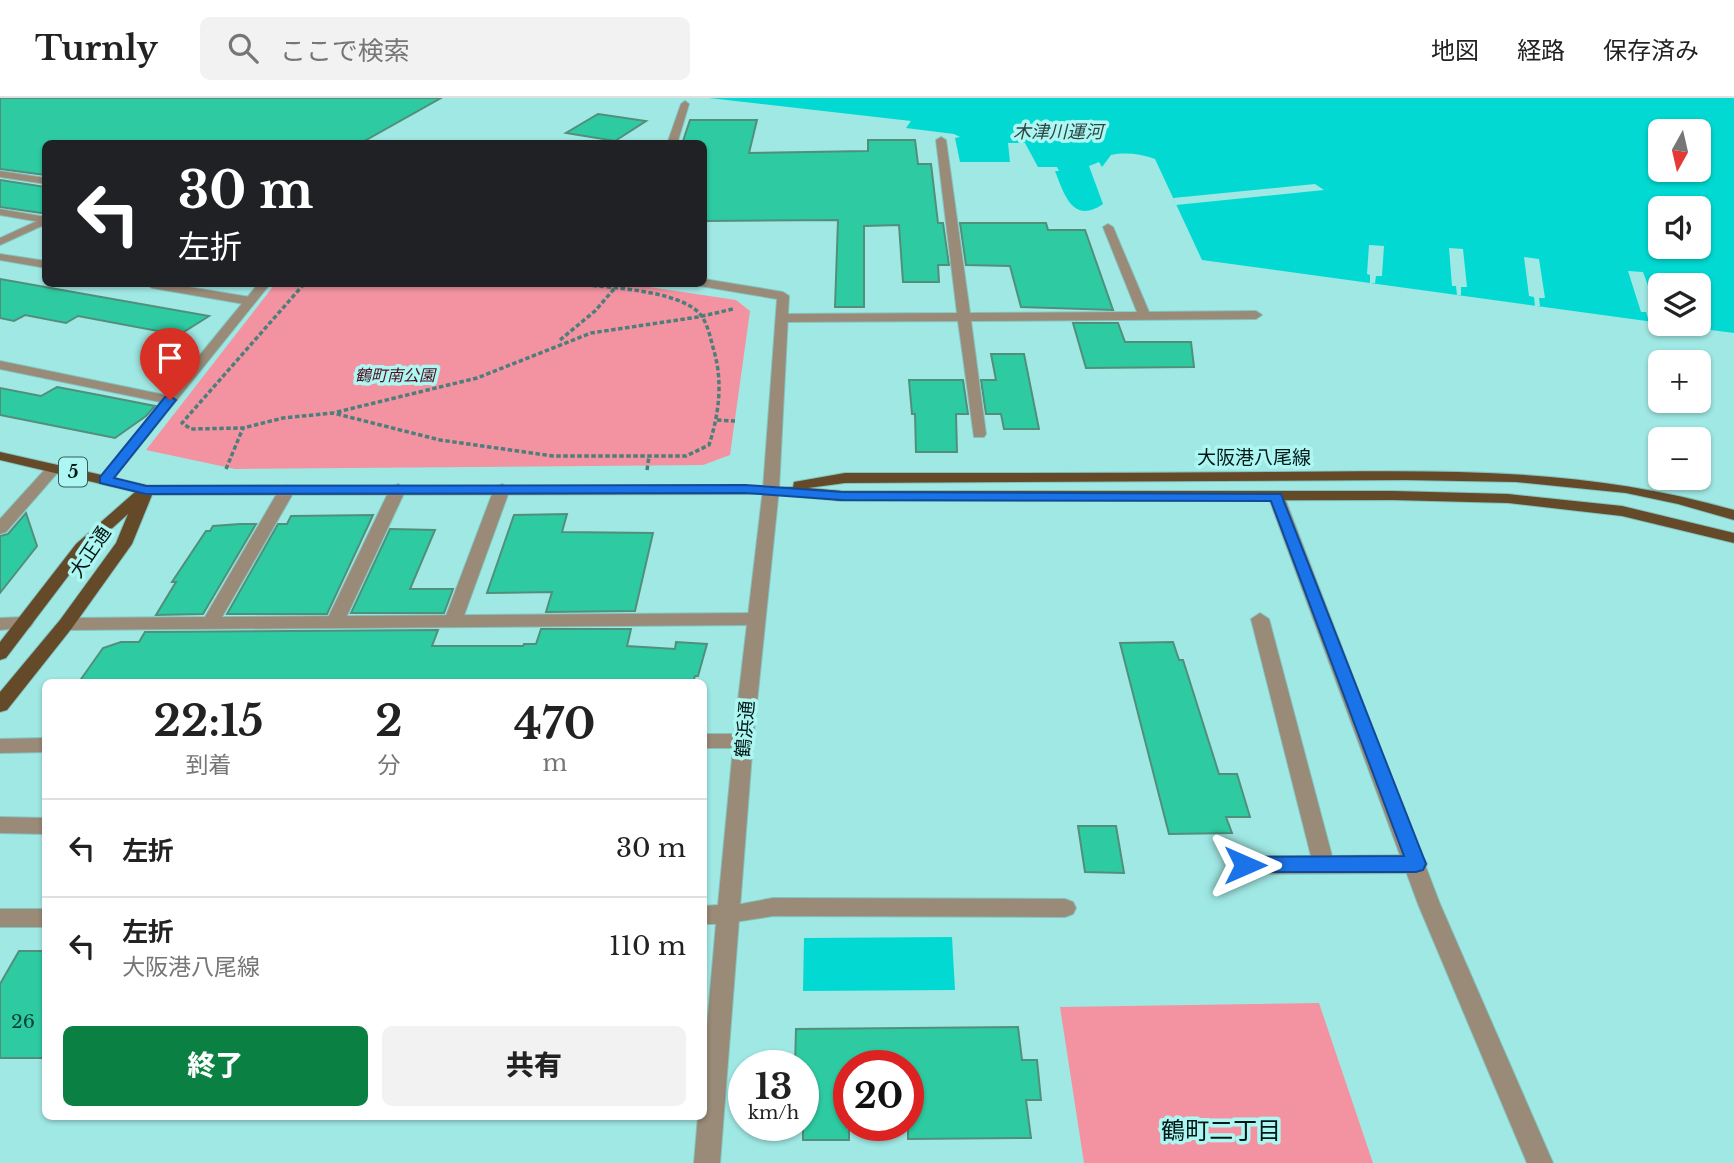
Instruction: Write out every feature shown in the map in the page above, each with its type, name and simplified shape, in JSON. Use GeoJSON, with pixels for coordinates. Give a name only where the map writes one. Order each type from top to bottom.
{"type":"FeatureCollection","features":[{"type":"Feature","properties":{"kind":"main road","name":"大阪港八尾線"},"geometry":{"type":"LineString","coordinates":[[0,456],[146,490],[771,489],[842,496],[1419,494],[1589,504],[1689,523],[1734,538]]}},
{"type":"Feature","properties":{"kind":"main road","name":"大阪港八尾線"},"geometry":{"type":"LineString","coordinates":[[771,489],[845,478],[1524,478],[1603,484],[1674,497],[1734,515]]}},
{"type":"Feature","properties":{"kind":"main road","name":"大正通"},"geometry":{"type":"LineString","coordinates":[[0,654],[82,547],[146,490]]}},
{"type":"Feature","properties":{"kind":"main road","name":"大正通"},"geometry":{"type":"LineString","coordinates":[[0,705],[66,624],[124,544],[146,490]]}},
{"type":"Feature","properties":{"kind":"street"},"geometry":{"type":"LineString","coordinates":[[673,140],[685,104]]}},
{"type":"Feature","properties":{"kind":"street"},"geometry":{"type":"LineString","coordinates":[[941,140],[979,434]]}},
{"type":"Feature","properties":{"kind":"street"},"geometry":{"type":"LineString","coordinates":[[0,174],[42,180]]}},
{"type":"Feature","properties":{"kind":"street"},"geometry":{"type":"LineString","coordinates":[[0,212],[42,219]]}},
{"type":"Feature","properties":{"kind":"street"},"geometry":{"type":"LineString","coordinates":[[0,242],[42,222]]}},
{"type":"Feature","properties":{"kind":"street"},"geometry":{"type":"LineString","coordinates":[[1108,227],[1145,316]]}},
{"type":"Feature","properties":{"kind":"street"},"geometry":{"type":"LineString","coordinates":[[0,257],[42,264]]}},
{"type":"Feature","properties":{"kind":"street","name":"鶴浜通"},"geometry":{"type":"LineString","coordinates":[[707,283],[783,296],[771,489],[743,741],[707,1163]]}},
{"type":"Feature","properties":{"kind":"street"},"geometry":{"type":"LineString","coordinates":[[169,287],[250,301]]}},
{"type":"Feature","properties":{"kind":"street"},"geometry":{"type":"LineString","coordinates":[[105,480],[262,287]]}},
{"type":"Feature","properties":{"kind":"street"},"geometry":{"type":"LineString","coordinates":[[782,317],[1256,316]]}},
{"type":"Feature","properties":{"kind":"street"},"geometry":{"type":"LineString","coordinates":[[0,365],[170,400]]}},
{"type":"Feature","properties":{"kind":"street"},"geometry":{"type":"LineString","coordinates":[[0,529],[54,468]]}},
{"type":"Feature","properties":{"kind":"street"},"geometry":{"type":"LineString","coordinates":[[335,622],[398,489]]}},
{"type":"Feature","properties":{"kind":"street"},"geometry":{"type":"LineString","coordinates":[[453,621],[502,489]]}},
{"type":"Feature","properties":{"kind":"street"},"geometry":{"type":"LineString","coordinates":[[210,623],[287,490]]}},
{"type":"Feature","properties":{"kind":"street"},"geometry":{"type":"LineString","coordinates":[[1276,496],[1429,904],[1540,1163]]}},
{"type":"Feature","properties":{"kind":"street"},"geometry":{"type":"LineString","coordinates":[[66,624],[755,619]]}},
{"type":"Feature","properties":{"kind":"street"},"geometry":{"type":"LineString","coordinates":[[1260,619],[1324,864]]}},
{"type":"Feature","properties":{"kind":"street"},"geometry":{"type":"LineString","coordinates":[[0,624],[24,623]]}},
{"type":"Feature","properties":{"kind":"street"},"geometry":{"type":"LineString","coordinates":[[707,741],[743,741]]}},
{"type":"Feature","properties":{"kind":"street"},"geometry":{"type":"LineString","coordinates":[[0,746],[42,745]]}},
{"type":"Feature","properties":{"kind":"street"},"geometry":{"type":"LineString","coordinates":[[0,825],[42,825]]}},
{"type":"Feature","properties":{"kind":"street"},"geometry":{"type":"LineString","coordinates":[[1245,865],[1416,864]]}},
{"type":"Feature","properties":{"kind":"street"},"geometry":{"type":"LineString","coordinates":[[707,915],[728,915],[773,907],[1065,908]]}},
{"type":"Feature","properties":{"kind":"street"},"geometry":{"type":"LineString","coordinates":[[0,918],[42,918]]}},
{"type":"Feature","properties":{"kind":"path"},"geometry":{"type":"LineString","coordinates":[[300,287],[182,422],[191,429],[243,428],[283,418],[333,414],[455,385],[500,370],[557,343],[636,325],[704,318],[743,306]]}},
{"type":"Feature","properties":{"kind":"path"},"geometry":{"type":"LineString","coordinates":[[333,414],[352,416],[440,440],[554,456],[686,456],[709,445],[717,420],[720,372],[704,318],[694,308],[679,300],[606,287]]}},
{"type":"Feature","properties":{"kind":"path"},"geometry":{"type":"LineString","coordinates":[[557,343],[595,311],[615,288]]}},
{"type":"Feature","properties":{"kind":"path"},"geometry":{"type":"LineString","coordinates":[[717,420],[735,421]]}},
{"type":"Feature","properties":{"kind":"path"},"geometry":{"type":"LineString","coordinates":[[226,469],[243,428]]}},
{"type":"Feature","properties":{"kind":"path"},"geometry":{"type":"LineString","coordinates":[[647,470],[649,457]]}},
{"type":"Feature","properties":{"kind":"green space","name":"鶴町南公園"},"geometry":{"type":"Polygon","coordinates":[[[273,287],[649,287],[736,300],[750,311],[730,455],[703,465],[235,469],[146,450],[273,287]]]}},
{"type":"Feature","properties":{"kind":"green space"},"geometry":{"type":"Polygon","coordinates":[[[1319,1003],[1373,1163],[1084,1163],[1060,1007],[1319,1003]]]}},
{"type":"Feature","properties":{"kind":"water","name":"木津川運河"},"geometry":{"type":"Polygon","coordinates":[[[709,98],[1734,98],[1734,333],[1711,330],[1711,273],[1648,273],[1648,321],[1202,260],[1155,159],[1133,154],[1116,154],[1111,155],[1102,167],[1099,162],[1089,166],[1103,204],[1093,210],[1084,211],[1077,209],[1066,197],[1055,171],[1059,171],[1057,167],[1038,167],[1025,143],[1008,143],[1010,162],[960,162],[955,138],[960,137],[906,128],[911,121],[709,98]]]}},
{"type":"Feature","properties":{"kind":"water"},"geometry":{"type":"Polygon","coordinates":[[[952,937],[955,990],[803,991],[804,938],[952,937]]]}},
{"type":"Feature","properties":{"kind":"pier"},"geometry":{"type":"Polygon","coordinates":[[[1315,184],[1324,190],[1176,205],[1173,198],[1315,184]]]}},
{"type":"Feature","properties":{"kind":"pier"},"geometry":{"type":"Polygon","coordinates":[[[1369,245],[1384,246],[1382,276],[1376,276],[1375,283],[1370,283],[1370,275],[1367,274],[1369,245]]]}},
{"type":"Feature","properties":{"kind":"pier"},"geometry":{"type":"Polygon","coordinates":[[[1449,248],[1463,249],[1467,287],[1461,287],[1461,295],[1457,295],[1456,286],[1452,286],[1449,248]]]}},
{"type":"Feature","properties":{"kind":"pier"},"geometry":{"type":"Polygon","coordinates":[[[1524,257],[1539,259],[1545,298],[1539,298],[1540,306],[1535,306],[1534,297],[1529,296],[1524,257]]]}},
{"type":"Feature","properties":{"kind":"pier"},"geometry":{"type":"Polygon","coordinates":[[[1628,271],[1643,272],[1648,286],[1648,319],[1646,312],[1641,312],[1628,271]]]}},
{"type":"Feature","properties":{"kind":"building"},"geometry":{"type":"Polygon","coordinates":[[[0,98],[441,98],[366,140],[42,140],[42,174],[0,169],[0,98]]]}},
{"type":"Feature","properties":{"kind":"building"},"geometry":{"type":"Polygon","coordinates":[[[598,114],[646,121],[617,140],[566,133],[598,114]]]}},
{"type":"Feature","properties":{"kind":"building"},"geometry":{"type":"Polygon","coordinates":[[[690,120],[757,120],[749,153],[868,151],[868,140],[915,140],[918,164],[931,164],[938,223],[943,223],[949,265],[938,265],[939,282],[903,282],[899,225],[864,226],[864,307],[835,307],[838,220],[707,221],[707,140],[683,140],[690,120]]]}},
{"type":"Feature","properties":{"kind":"building"},"geometry":{"type":"Polygon","coordinates":[[[0,180],[42,186],[42,213],[0,207],[0,180]]]}},
{"type":"Feature","properties":{"kind":"building"},"geometry":{"type":"Polygon","coordinates":[[[960,223],[1046,223],[1048,230],[1085,230],[1113,310],[1021,307],[1010,266],[966,265],[960,223]]]}},
{"type":"Feature","properties":{"kind":"building"},"geometry":{"type":"Polygon","coordinates":[[[0,279],[209,316],[179,335],[78,316],[66,323],[25,315],[14,321],[0,318],[0,279]]]}},
{"type":"Feature","properties":{"kind":"building"},"geometry":{"type":"Polygon","coordinates":[[[1073,323],[1118,323],[1125,342],[1191,342],[1194,367],[1086,368],[1073,323]]]}},
{"type":"Feature","properties":{"kind":"building"},"geometry":{"type":"Polygon","coordinates":[[[991,354],[1024,354],[1039,429],[1004,429],[1001,414],[986,414],[981,380],[996,380],[991,354]]]}},
{"type":"Feature","properties":{"kind":"building"},"geometry":{"type":"Polygon","coordinates":[[[909,380],[963,380],[968,414],[956,414],[957,452],[916,452],[915,414],[912,414],[909,380]]]}},
{"type":"Feature","properties":{"kind":"building"},"geometry":{"type":"Polygon","coordinates":[[[57,387],[155,406],[146,416],[115,438],[0,415],[0,388],[41,396],[57,387]]]}},
{"type":"Feature","properties":{"kind":"building"},"geometry":{"type":"Polygon","coordinates":[[[26,513],[37,546],[0,593],[0,536],[8,534],[26,513]]]}},
{"type":"Feature","properties":{"kind":"building"},"geometry":{"type":"Polygon","coordinates":[[[567,514],[562,532],[653,533],[635,611],[546,612],[552,592],[487,593],[514,515],[567,514]]]}},
{"type":"Feature","properties":{"kind":"building"},"geometry":{"type":"Polygon","coordinates":[[[373,515],[327,614],[227,614],[278,524],[287,524],[291,516],[373,515]]]}},
{"type":"Feature","properties":{"kind":"building"},"geometry":{"type":"Polygon","coordinates":[[[256,524],[203,614],[156,615],[176,582],[172,582],[206,531],[210,531],[213,526],[256,524]]]}},
{"type":"Feature","properties":{"kind":"building"},"geometry":{"type":"Polygon","coordinates":[[[390,529],[435,530],[410,589],[453,589],[444,613],[351,613],[390,529]]]}},
{"type":"Feature","properties":{"kind":"building"},"geometry":{"type":"Polygon","coordinates":[[[541,629],[631,629],[627,646],[675,649],[676,642],[707,644],[698,676],[694,679],[81,679],[103,648],[121,642],[139,642],[145,632],[438,630],[432,646],[536,644],[541,629]]]}},
{"type":"Feature","properties":{"kind":"building"},"geometry":{"type":"Polygon","coordinates":[[[1173,642],[1179,660],[1183,660],[1219,774],[1237,774],[1250,817],[1226,817],[1232,833],[1169,834],[1120,643],[1173,642]]]}},
{"type":"Feature","properties":{"kind":"building"},"geometry":{"type":"Polygon","coordinates":[[[1078,826],[1116,826],[1124,873],[1085,872],[1078,826]]]}},
{"type":"Feature","properties":{"kind":"building"},"geometry":{"type":"Polygon","coordinates":[[[19,951],[42,951],[42,1058],[0,1058],[0,984],[19,951]]]}},
{"type":"Feature","properties":{"kind":"building"},"geometry":{"type":"Polygon","coordinates":[[[1018,1027],[1022,1060],[1037,1060],[1041,1100],[1026,1100],[1031,1138],[924,1139],[924,1050],[833,1050],[833,1140],[819,1140],[819,1050],[795,1050],[796,1029],[1018,1027]]]}},
{"type":"Feature","properties":{"kind":"district","name":"鶴町二丁目"},"geometry":{"type":"Point","coordinates":[1221,1130]}},
{"type":"Feature","properties":{"kind":"route"},"geometry":{"type":"LineString","coordinates":[[170,400],[105,480],[146,490],[771,489],[842,496],[1276,496],[1416,864],[1245,865]]}}]}
